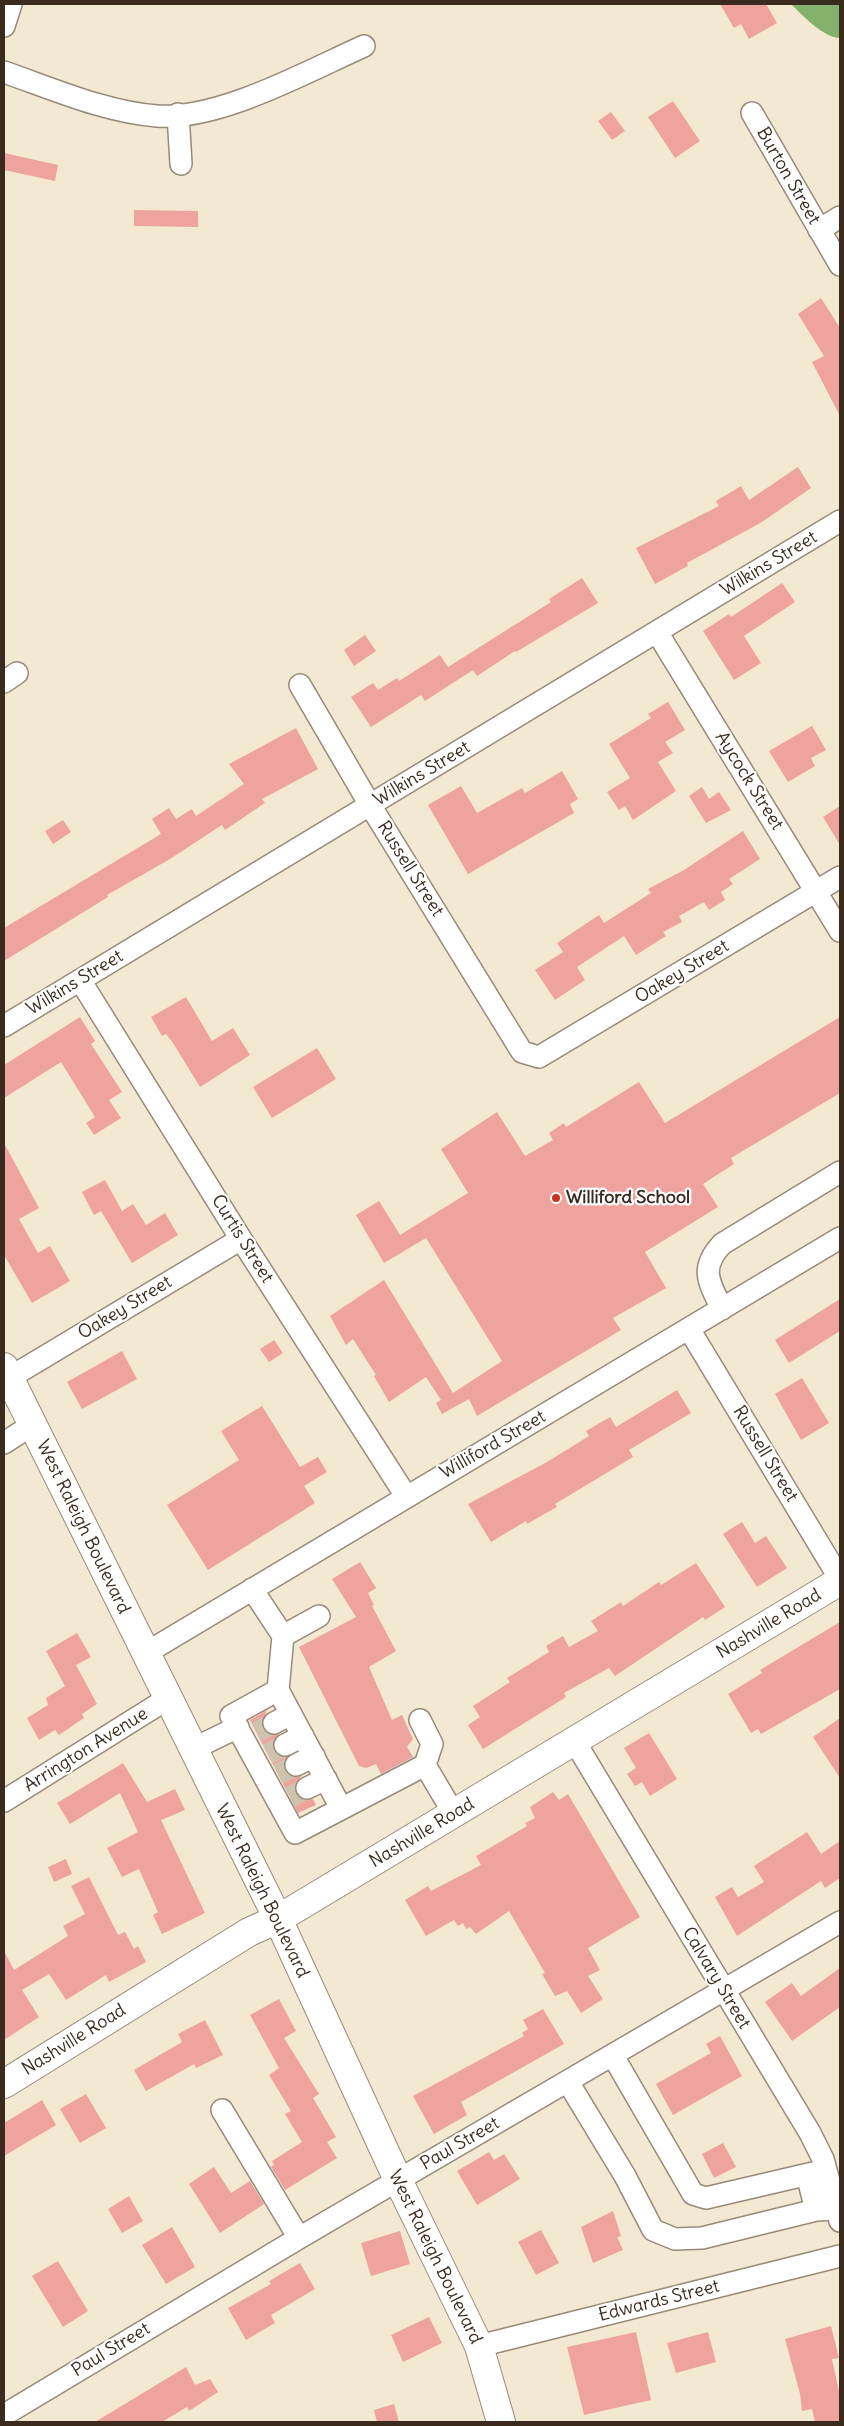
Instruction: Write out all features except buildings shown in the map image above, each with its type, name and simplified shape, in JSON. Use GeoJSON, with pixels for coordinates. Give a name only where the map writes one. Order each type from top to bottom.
{"type":"FeatureCollection","features":[{"type":"Feature","properties":{"kind":"main road","name":"West Raleigh Boulevard"},"geometry":{"type":"LineString","coordinates":[[6,1372],[278,1919],[398,2180],[479,2346],[501,2422]]}},
{"type":"Feature","properties":{"kind":"main road","name":"Nashville Road"},"geometry":{"type":"LineString","coordinates":[[4,2084],[249,1932],[278,1919],[575,1742],[840,1580]]}},
{"type":"Feature","properties":{"kind":"street"},"geometry":{"type":"LineString","coordinates":[[4,26],[11,4]]}},
{"type":"Feature","properties":{"kind":"street"},"geometry":{"type":"LineString","coordinates":[[4,72],[128,111],[158,116],[194,113],[230,103],[364,46]]}},
{"type":"Feature","properties":{"kind":"street","name":"Burton Street"},"geometry":{"type":"LineString","coordinates":[[752,113],[840,265]]}},
{"type":"Feature","properties":{"kind":"street"},"geometry":{"type":"LineString","coordinates":[[178,114],[181,164]]}},
{"type":"Feature","properties":{"kind":"street"},"geometry":{"type":"LineString","coordinates":[[819,230],[840,217]]}},
{"type":"Feature","properties":{"kind":"street","name":"Wilkins Street"},"geometry":{"type":"LineString","coordinates":[[4,1026],[840,520]]}},
{"type":"Feature","properties":{"kind":"street","name":"Aycock Street"},"geometry":{"type":"LineString","coordinates":[[657,632],[840,931]]}},
{"type":"Feature","properties":{"kind":"street","name":"Russell Street"},"geometry":{"type":"LineString","coordinates":[[300,685],[370,805],[522,1052]]}},
{"type":"Feature","properties":{"kind":"street","name":"Oakey Street"},"geometry":{"type":"LineString","coordinates":[[522,1052],[539,1057],[840,877]]}},
{"type":"Feature","properties":{"kind":"street","name":"Curtis Street"},"geometry":{"type":"LineString","coordinates":[[80,980],[241,1239],[406,1496]]}},
{"type":"Feature","properties":{"kind":"street"},"geometry":{"type":"LineString","coordinates":[[722,1309],[707,1273],[711,1256],[722,1244],[840,1172]]}},
{"type":"Feature","properties":{"kind":"street","name":"Williford Street"},"geometry":{"type":"LineString","coordinates":[[146,1653],[840,1238]]}},
{"type":"Feature","properties":{"kind":"street","name":"Oakey Street"},"geometry":{"type":"LineString","coordinates":[[6,1372],[241,1239]]}},
{"type":"Feature","properties":{"kind":"street","name":"Russell Street"},"geometry":{"type":"LineString","coordinates":[[689,1329],[840,1580]]}},
{"type":"Feature","properties":{"kind":"street"},"geometry":{"type":"LineString","coordinates":[[4,1443],[32,1425]]}},
{"type":"Feature","properties":{"kind":"street"},"geometry":{"type":"LineString","coordinates":[[193,1749],[261,1727],[278,1690],[282,1636],[252,1589]]}},
{"type":"Feature","properties":{"kind":"street"},"geometry":{"type":"LineString","coordinates":[[282,1636],[319,1616]]}},
{"type":"Feature","properties":{"kind":"street"},"geometry":{"type":"LineString","coordinates":[[278,1690],[231,1716],[261,1727],[278,1749],[300,1791],[295,1833],[425,1764],[432,1744],[420,1720]]}},
{"type":"Feature","properties":{"kind":"street","name":"Arrington Avenue"},"geometry":{"type":"LineString","coordinates":[[4,1801],[167,1699]]}},
{"type":"Feature","properties":{"kind":"street"},"geometry":{"type":"LineString","coordinates":[[261,1727],[278,1749],[300,1791],[341,1808]]}},
{"type":"Feature","properties":{"kind":"street","name":"Calvary Street"},"geometry":{"type":"LineString","coordinates":[[575,1742],[724,1992],[794,2104],[810,2134],[816,2173],[839,2215]]}},
{"type":"Feature","properties":{"kind":"street"},"geometry":{"type":"LineString","coordinates":[[425,1764],[454,1814]]}},
{"type":"Feature","properties":{"kind":"street","name":"Paul Street"},"geometry":{"type":"LineString","coordinates":[[4,2415],[299,2238],[724,1992],[840,1922]]}},
{"type":"Feature","properties":{"kind":"street"},"geometry":{"type":"LineString","coordinates":[[613,2056],[693,2194],[706,2198],[816,2173],[816,2210]]}},
{"type":"Feature","properties":{"kind":"street"},"geometry":{"type":"LineString","coordinates":[[568,2082],[625,2176],[653,2230],[675,2238],[702,2238],[816,2210],[839,2215]]}},
{"type":"Feature","properties":{"kind":"street"},"geometry":{"type":"LineString","coordinates":[[222,2110],[299,2238]]}},
{"type":"Feature","properties":{"kind":"street","name":"Edwards Street"},"geometry":{"type":"LineString","coordinates":[[479,2346],[840,2256]]}},
{"type":"Feature","properties":{"kind":"green space"},"geometry":{"type":"Polygon","coordinates":[[[791,4],[840,4],[840,38],[820,30],[791,4]]]}},
{"type":"Feature","properties":{"kind":"tunnel"},"geometry":{"type":"LineString","coordinates":[[257,1732],[274,1723]]}},
{"type":"Feature","properties":{"kind":"tunnel"},"geometry":{"type":"LineString","coordinates":[[268,1754],[285,1745]]}},
{"type":"Feature","properties":{"kind":"tunnel"},"geometry":{"type":"LineString","coordinates":[[278,1774],[296,1765]]}},
{"type":"Feature","properties":{"kind":"tunnel"},"geometry":{"type":"LineString","coordinates":[[290,1797],[307,1788]]}},
{"type":"Feature","properties":{"kind":"place","name":"Williford School"},"geometry":{"type":"Point","coordinates":[556,1198]}}]}
